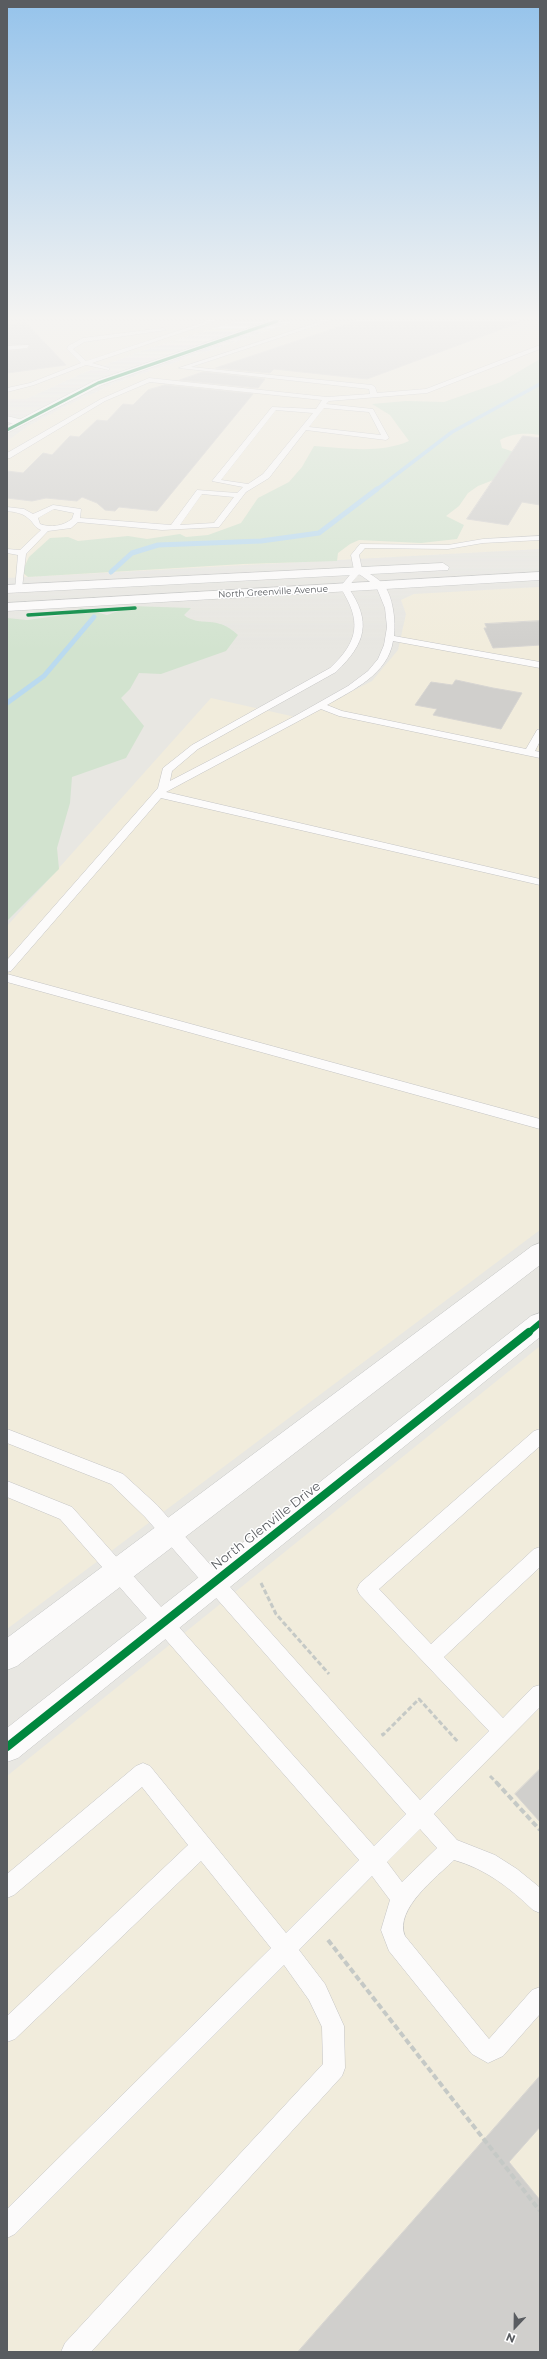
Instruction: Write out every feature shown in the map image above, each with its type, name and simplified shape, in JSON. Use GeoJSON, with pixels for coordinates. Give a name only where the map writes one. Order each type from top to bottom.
{"type":"FeatureCollection","features":[{"type":"Feature","properties":{"kind":"street","name":"North Greenville Avenue"},"geometry":{"type":"LineString","coordinates":[[12,588],[456,566]]}},
{"type":"Feature","properties":{"kind":"street","name":"North Greenville Avenue"},"geometry":{"type":"LineString","coordinates":[[7,607],[540,576]]}},
{"type":"Feature","properties":{"kind":"street"},"geometry":{"type":"LineString","coordinates":[[7,1656],[117,1571],[540,1252]]}},
{"type":"Feature","properties":{"kind":"street","name":"North Glenville Drive"},"geometry":{"type":"LineString","coordinates":[[7,1747],[540,1323]]}},
{"type":"Feature","properties":{"kind":"lane"},"geometry":{"type":"LineString","coordinates":[[7,456],[50,431]]}},
{"type":"Feature","properties":{"kind":"lane"},"geometry":{"type":"LineString","coordinates":[[250,486],[216,481],[256,431]]}},
{"type":"Feature","properties":{"kind":"lane"},"geometry":{"type":"LineString","coordinates":[[76,520],[162,528],[216,525],[239,495],[266,476],[302,431]]}},
{"type":"Feature","properties":{"kind":"lane"},"geometry":{"type":"LineString","coordinates":[[329,431],[386,438],[382,431]]}},
{"type":"Feature","properties":{"kind":"lane"},"geometry":{"type":"LineString","coordinates":[[174,527],[200,492],[239,495]]}},
{"type":"Feature","properties":{"kind":"lane"},"geometry":{"type":"LineString","coordinates":[[12,588],[22,553],[46,530],[68,526],[76,520],[78,511],[52,507],[33,517],[34,518]]}},
{"type":"Feature","properties":{"kind":"lane"},"geometry":{"type":"LineString","coordinates":[[7,509],[21,511],[34,518],[37,525],[46,530]]}},
{"type":"Feature","properties":{"kind":"lane"},"geometry":{"type":"LineString","coordinates":[[7,968],[161,792],[320,706],[371,673],[382,660],[389,638],[389,608],[380,585],[358,570],[355,555],[364,546],[419,548],[448,547],[483,541],[540,538]]}},
{"type":"Feature","properties":{"kind":"lane"},"geometry":{"type":"LineString","coordinates":[[7,551],[22,553]]}},
{"type":"Feature","properties":{"kind":"lane"},"geometry":{"type":"LineString","coordinates":[[161,792],[167,770],[195,747],[221,730],[304,688],[342,663],[358,640],[360,629],[353,602],[344,587],[358,570]]}},
{"type":"Feature","properties":{"kind":"lane"},"geometry":{"type":"LineString","coordinates":[[389,638],[538,664]]}},
{"type":"Feature","properties":{"kind":"lane"},"geometry":{"type":"LineString","coordinates":[[320,706],[339,713],[540,755]]}},
{"type":"Feature","properties":{"kind":"lane"},"geometry":{"type":"LineString","coordinates":[[529,753],[540,732]]}},
{"type":"Feature","properties":{"kind":"lane"},"geometry":{"type":"LineString","coordinates":[[161,792],[540,882]]}},
{"type":"Feature","properties":{"kind":"lane"},"geometry":{"type":"LineString","coordinates":[[7,978],[540,1124]]}},
{"type":"Feature","properties":{"kind":"lane"},"geometry":{"type":"LineString","coordinates":[[7,1436],[116,1479],[169,1532],[451,1849],[474,1854],[494,1866],[519,1882],[540,1903]]}},
{"type":"Feature","properties":{"kind":"lane"},"geometry":{"type":"LineString","coordinates":[[502,1731],[366,1589],[540,1436]]}},
{"type":"Feature","properties":{"kind":"lane"},"geometry":{"type":"LineString","coordinates":[[7,1489],[66,1513],[373,1860],[401,1898]]}},
{"type":"Feature","properties":{"kind":"lane"},"geometry":{"type":"LineString","coordinates":[[431,1657],[540,1555]]}},
{"type":"Feature","properties":{"kind":"lane"},"geometry":{"type":"LineString","coordinates":[[7,2226],[419,1813],[540,1694]]}},
{"type":"Feature","properties":{"kind":"lane"},"geometry":{"type":"LineString","coordinates":[[7,1888],[143,1773],[285,1949],[317,1992],[332,2026],[334,2068],[74,2352]]}},
{"type":"Feature","properties":{"kind":"lane"},"geometry":{"type":"LineString","coordinates":[[7,2031],[202,1846]]}},
{"type":"Feature","properties":{"kind":"lane"},"geometry":{"type":"LineString","coordinates":[[451,1849],[401,1898],[392,1930],[397,1943],[480,2046],[488,2052],[495,2048],[540,1998]]}},
{"type":"Feature","properties":{"kind":"path"},"geometry":{"type":"LineString","coordinates":[[261,1583],[276,1614],[332,1677]]}},
{"type":"Feature","properties":{"kind":"path"},"geometry":{"type":"LineString","coordinates":[[378,1729],[383,1735],[419,1699],[540,1830]]}},
{"type":"Feature","properties":{"kind":"path"},"geometry":{"type":"LineString","coordinates":[[313,1920],[540,2211]]}},
{"type":"Feature","properties":{"kind":"shaded area"},"geometry":{"type":"Polygon","coordinates":[[[21,431],[540,431],[540,549],[7,578],[7,441],[21,431]]]}},
{"type":"Feature","properties":{"kind":"shaded area"},"geometry":{"type":"Polygon","coordinates":[[[540,587],[540,1230],[7,1629],[7,926],[211,698],[300,718],[372,681],[398,650],[406,614],[401,600],[414,594],[540,587]]]}},
{"type":"Feature","properties":{"kind":"shaded area"},"geometry":{"type":"Polygon","coordinates":[[[540,1346],[540,2352],[7,2352],[7,1776],[540,1346]]]}},
{"type":"Feature","properties":{"kind":"green space"},"geometry":{"type":"Polygon","coordinates":[[[402,431],[540,431],[540,435],[520,434],[500,440],[502,448],[514,452],[506,475],[478,486],[468,493],[459,506],[446,516],[464,525],[457,539],[421,543],[359,540],[350,544],[338,553],[337,561],[243,564],[28,577],[22,572],[29,557],[50,538],[68,537],[78,541],[128,536],[147,539],[180,534],[186,537],[208,535],[241,523],[258,498],[289,482],[302,467],[314,446],[374,449],[386,448],[409,441],[402,431]]]}},
{"type":"Feature","properties":{"kind":"green space"},"geometry":{"type":"Polygon","coordinates":[[[132,606],[191,608],[184,615],[190,619],[223,625],[238,635],[226,651],[161,674],[139,673],[130,689],[121,698],[144,726],[126,758],[72,777],[70,803],[57,848],[59,869],[7,921],[7,618],[27,620],[64,615],[81,608],[107,615],[132,606]]]}},
{"type":"Feature","properties":{"kind":"building"},"geometry":{"type":"Polygon","coordinates":[[[85,431],[223,431],[157,511],[119,507],[115,511],[105,510],[97,503],[82,497],[77,501],[46,498],[32,501],[7,498],[7,471],[23,473],[43,453],[52,455],[70,436],[79,437],[85,431]]]}},
{"type":"Feature","properties":{"kind":"building"},"geometry":{"type":"Polygon","coordinates":[[[523,436],[540,438],[540,505],[522,502],[508,525],[467,519],[523,436]]]}},
{"type":"Feature","properties":{"kind":"building"},"geometry":{"type":"Polygon","coordinates":[[[540,621],[540,645],[493,648],[484,628],[487,628],[485,624],[540,621]]]}},
{"type":"Feature","properties":{"kind":"building"},"geometry":{"type":"Polygon","coordinates":[[[456,680],[522,693],[501,729],[433,715],[437,709],[415,705],[431,682],[452,685],[456,680]]]}},
{"type":"Feature","properties":{"kind":"building"},"geometry":{"type":"Polygon","coordinates":[[[540,1769],[540,1822],[515,1794],[540,1769]]]}},
{"type":"Feature","properties":{"kind":"building"},"geometry":{"type":"Polygon","coordinates":[[[540,2076],[540,2127],[509,2162],[540,2200],[540,2352],[298,2352],[540,2076]]]}},
{"type":"Feature","properties":{"kind":"waterway"},"geometry":{"type":"LineString","coordinates":[[376,490],[454,431]]}},
{"type":"Feature","properties":{"kind":"waterway"},"geometry":{"type":"LineString","coordinates":[[111,572],[132,553],[158,545],[261,541],[319,533],[377,489]]}},
{"type":"Feature","properties":{"kind":"waterway"},"geometry":{"type":"LineString","coordinates":[[7,703],[44,676],[94,617]]}},
{"type":"Feature","properties":{"kind":"cycle path"},"geometry":{"type":"LineString","coordinates":[[28,615],[135,608]]}},
{"type":"Feature","properties":{"kind":"cycle path"},"geometry":{"type":"LineString","coordinates":[[7,1747],[540,1323]]}}]}
